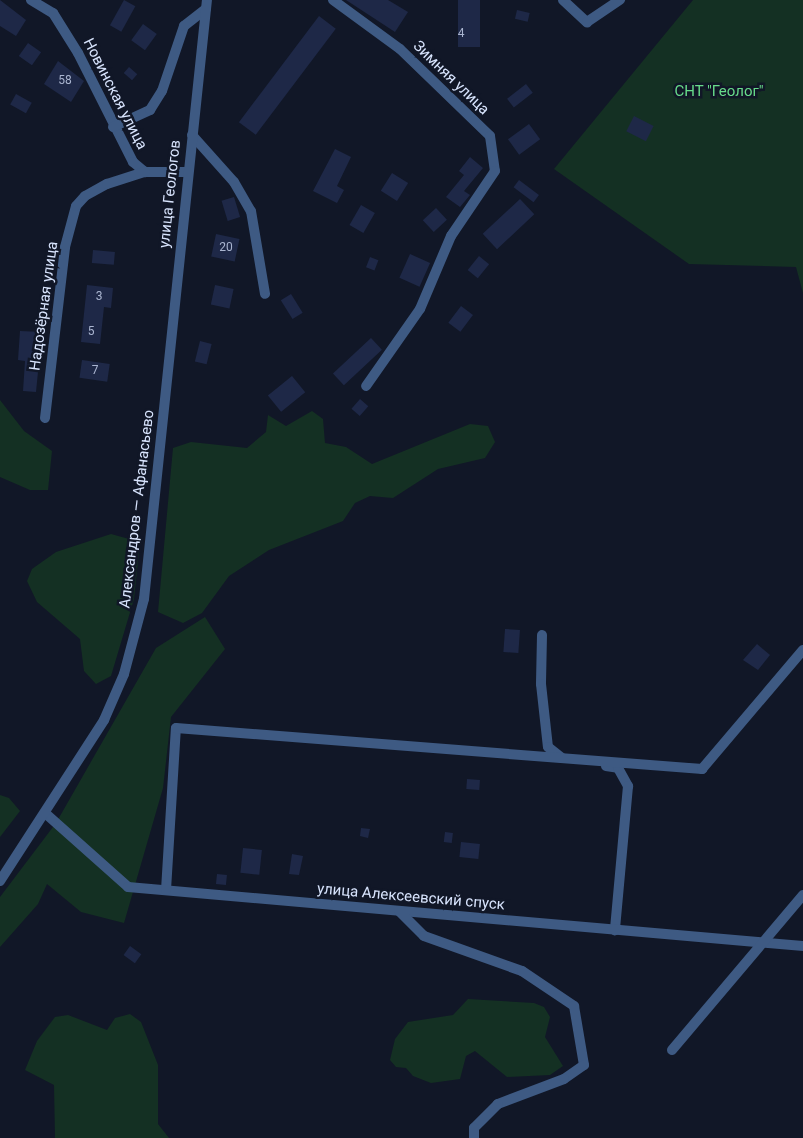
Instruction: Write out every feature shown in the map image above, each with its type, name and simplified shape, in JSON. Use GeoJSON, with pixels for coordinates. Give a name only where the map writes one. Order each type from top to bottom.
{"type":"FeatureCollection","features":[{"type":"Feature","properties":{"kind":"street","name":"Новинская улица"},"geometry":{"type":"LineString","coordinates":[[31,0],[53,13],[78,53],[113,127],[133,162],[145,172],[188,172]]}},
{"type":"Feature","properties":{"kind":"street","name":"Зимняя улица"},"geometry":{"type":"LineString","coordinates":[[333,0],[400,50],[490,136],[495,171],[451,236],[420,309],[366,386]]}},
{"type":"Feature","properties":{"kind":"street"},"geometry":{"type":"LineString","coordinates":[[563,0],[587,22],[620,0]]}},
{"type":"Feature","properties":{"kind":"street"},"geometry":{"type":"LineString","coordinates":[[113,127],[150,110],[162,91],[184,26],[206,5]]}},
{"type":"Feature","properties":{"kind":"street","name":"улица Геологов"},"geometry":{"type":"LineString","coordinates":[[165,392],[206,5]]}},
{"type":"Feature","properties":{"kind":"street"},"geometry":{"type":"LineString","coordinates":[[192,135],[234,182],[251,211],[265,294]]}},
{"type":"Feature","properties":{"kind":"street","name":"Надозёрная улица"},"geometry":{"type":"LineString","coordinates":[[45,418],[65,248],[76,206],[85,196],[107,184],[145,172]]}},
{"type":"Feature","properties":{"kind":"street","name":"Александров — Афанасьево"},"geometry":{"type":"LineString","coordinates":[[0,881],[104,720],[124,674],[144,599],[165,392]]}},
{"type":"Feature","properties":{"kind":"street"},"geometry":{"type":"LineString","coordinates":[[542,635],[541,684],[548,747],[570,763],[618,768],[628,786],[615,930]]}},
{"type":"Feature","properties":{"kind":"street"},"geometry":{"type":"LineString","coordinates":[[166,890],[177,728],[702,769],[803,650]]}},
{"type":"Feature","properties":{"kind":"street","name":"улица Алексеевский спуск"},"geometry":{"type":"LineString","coordinates":[[45,813],[128,887],[803,946]]}},
{"type":"Feature","properties":{"kind":"street"},"geometry":{"type":"LineString","coordinates":[[672,1050],[803,895]]}},
{"type":"Feature","properties":{"kind":"street"},"geometry":{"type":"LineString","coordinates":[[399,911],[424,936],[522,971],[574,1006],[584,1065],[564,1079],[498,1104],[474,1128],[474,1138]]}},
{"type":"Feature","properties":{"kind":"green space","name":"СНТ \"Геолог\""},"geometry":{"type":"Polygon","coordinates":[[[693,0],[803,0],[803,293],[796,267],[689,264],[554,169],[693,0]]]}},
{"type":"Feature","properties":{"kind":"green space"},"geometry":{"type":"Polygon","coordinates":[[[0,400],[24,431],[52,451],[48,490],[30,490],[0,477],[0,400]]]}},
{"type":"Feature","properties":{"kind":"green space"},"geometry":{"type":"Polygon","coordinates":[[[312,411],[323,419],[325,443],[346,447],[372,464],[470,424],[488,426],[495,442],[485,458],[438,469],[393,498],[370,496],[355,503],[343,521],[269,550],[229,576],[202,613],[183,623],[158,612],[173,448],[191,442],[247,448],[266,432],[268,415],[286,426],[312,411]]]}},
{"type":"Feature","properties":{"kind":"green space"},"geometry":{"type":"Polygon","coordinates":[[[111,534],[140,542],[134,599],[111,676],[96,684],[84,671],[80,639],[37,602],[27,581],[32,569],[56,552],[111,534]]]}},
{"type":"Feature","properties":{"kind":"green space"},"geometry":{"type":"Polygon","coordinates":[[[205,617],[225,649],[171,717],[163,788],[124,923],[81,912],[47,884],[38,904],[0,947],[0,897],[56,823],[156,648],[205,617]]]}},
{"type":"Feature","properties":{"kind":"green space"},"geometry":{"type":"Polygon","coordinates":[[[0,795],[9,798],[20,811],[0,837],[0,795]]]}},
{"type":"Feature","properties":{"kind":"green space"},"geometry":{"type":"Polygon","coordinates":[[[468,999],[534,1003],[544,1007],[550,1017],[545,1037],[563,1066],[550,1075],[507,1077],[475,1051],[466,1056],[460,1079],[431,1083],[413,1076],[406,1068],[396,1067],[390,1060],[395,1039],[408,1022],[453,1015],[468,999]]]}},
{"type":"Feature","properties":{"kind":"green space"},"geometry":{"type":"Polygon","coordinates":[[[130,1014],[141,1022],[158,1065],[158,1124],[169,1138],[55,1138],[54,1085],[25,1070],[37,1041],[55,1017],[68,1015],[107,1030],[115,1018],[130,1014]]]}},
{"type":"Feature","properties":{"kind":"building"},"geometry":{"type":"Polygon","coordinates":[[[0,0],[26,20],[16,36],[0,26],[0,0]]]}},
{"type":"Feature","properties":{"kind":"building"},"geometry":{"type":"Polygon","coordinates":[[[124,0],[135,6],[121,32],[110,25],[124,0]]]}},
{"type":"Feature","properties":{"kind":"building"},"geometry":{"type":"Polygon","coordinates":[[[346,0],[388,0],[408,12],[395,32],[346,0]]]}},
{"type":"Feature","properties":{"kind":"building"},"geometry":{"type":"Polygon","coordinates":[[[458,0],[480,0],[480,47],[458,47],[458,0]]]}},
{"type":"Feature","properties":{"kind":"building"},"geometry":{"type":"Polygon","coordinates":[[[517,10],[530,13],[528,22],[515,19],[517,10]]]}},
{"type":"Feature","properties":{"kind":"building"},"geometry":{"type":"Polygon","coordinates":[[[319,16],[336,29],[256,135],[239,122],[319,16]]]}},
{"type":"Feature","properties":{"kind":"building"},"geometry":{"type":"Polygon","coordinates":[[[143,24],[157,34],[145,50],[131,40],[143,24]]]}},
{"type":"Feature","properties":{"kind":"building"},"geometry":{"type":"Polygon","coordinates":[[[28,43],[41,52],[32,65],[19,56],[28,43]]]}},
{"type":"Feature","properties":{"kind":"building"},"geometry":{"type":"Polygon","coordinates":[[[58,61],[84,81],[71,102],[44,84],[58,61]]]}},
{"type":"Feature","properties":{"kind":"building"},"geometry":{"type":"Polygon","coordinates":[[[129,67],[137,74],[132,80],[124,73],[129,67]]]}},
{"type":"Feature","properties":{"kind":"building"},"geometry":{"type":"Polygon","coordinates":[[[526,84],[533,93],[514,107],[507,99],[526,84]]]}},
{"type":"Feature","properties":{"kind":"building"},"geometry":{"type":"Polygon","coordinates":[[[16,94],[32,103],[26,113],[10,104],[16,94]]]}},
{"type":"Feature","properties":{"kind":"building"},"geometry":{"type":"Polygon","coordinates":[[[634,116],[654,126],[646,141],[626,131],[634,116]]]}},
{"type":"Feature","properties":{"kind":"building"},"geometry":{"type":"Polygon","coordinates":[[[529,124],[540,139],[519,155],[508,139],[529,124]]]}},
{"type":"Feature","properties":{"kind":"building"},"geometry":{"type":"Polygon","coordinates":[[[335,149],[351,157],[337,186],[344,190],[337,203],[313,191],[335,149]]]}},
{"type":"Feature","properties":{"kind":"building"},"geometry":{"type":"Polygon","coordinates":[[[470,157],[483,168],[464,191],[470,195],[460,207],[446,197],[464,175],[459,171],[470,157]]]}},
{"type":"Feature","properties":{"kind":"building"},"geometry":{"type":"Polygon","coordinates":[[[392,173],[408,183],[397,201],[381,191],[392,173]]]}},
{"type":"Feature","properties":{"kind":"building"},"geometry":{"type":"Polygon","coordinates":[[[519,180],[539,195],[534,202],[514,187],[519,180]]]}},
{"type":"Feature","properties":{"kind":"building"},"geometry":{"type":"Polygon","coordinates":[[[234,197],[240,217],[228,221],[222,201],[234,197]]]}},
{"type":"Feature","properties":{"kind":"building"},"geometry":{"type":"Polygon","coordinates":[[[520,199],[534,214],[497,249],[483,234],[520,199]]]}},
{"type":"Feature","properties":{"kind":"building"},"geometry":{"type":"Polygon","coordinates":[[[361,205],[375,213],[363,233],[350,225],[361,205]]]}},
{"type":"Feature","properties":{"kind":"building"},"geometry":{"type":"Polygon","coordinates":[[[436,208],[447,220],[434,232],[423,220],[436,208]]]}},
{"type":"Feature","properties":{"kind":"building"},"geometry":{"type":"Polygon","coordinates":[[[216,234],[239,239],[235,261],[211,256],[216,234]]]}},
{"type":"Feature","properties":{"kind":"building"},"geometry":{"type":"Polygon","coordinates":[[[93,250],[115,252],[114,265],[92,263],[93,250]]]}},
{"type":"Feature","properties":{"kind":"building"},"geometry":{"type":"Polygon","coordinates":[[[410,254],[430,263],[420,287],[399,278],[410,254]]]}},
{"type":"Feature","properties":{"kind":"building"},"geometry":{"type":"Polygon","coordinates":[[[479,256],[489,264],[478,278],[468,270],[479,256]]]}},
{"type":"Feature","properties":{"kind":"building"},"geometry":{"type":"Polygon","coordinates":[[[370,257],[378,260],[374,270],[366,267],[370,257]]]}},
{"type":"Feature","properties":{"kind":"building"},"geometry":{"type":"Polygon","coordinates":[[[87,285],[113,288],[111,308],[104,307],[100,344],[81,342],[87,285]]]}},
{"type":"Feature","properties":{"kind":"building"},"geometry":{"type":"Polygon","coordinates":[[[215,285],[234,289],[229,309],[211,305],[215,285]]]}},
{"type":"Feature","properties":{"kind":"building"},"geometry":{"type":"Polygon","coordinates":[[[291,294],[303,313],[292,319],[281,300],[291,294]]]}},
{"type":"Feature","properties":{"kind":"building"},"geometry":{"type":"Polygon","coordinates":[[[461,306],[473,315],[460,332],[448,323],[461,306]]]}},
{"type":"Feature","properties":{"kind":"building"},"geometry":{"type":"Polygon","coordinates":[[[20,331],[42,332],[36,392],[23,391],[25,361],[18,360],[20,331]]]}},
{"type":"Feature","properties":{"kind":"building"},"geometry":{"type":"Polygon","coordinates":[[[371,338],[382,350],[344,385],[333,373],[371,338]]]}},
{"type":"Feature","properties":{"kind":"building"},"geometry":{"type":"Polygon","coordinates":[[[200,341],[212,344],[207,364],[195,361],[200,341]]]}},
{"type":"Feature","properties":{"kind":"building"},"geometry":{"type":"Polygon","coordinates":[[[82,360],[110,364],[107,382],[79,378],[82,360]]]}},
{"type":"Feature","properties":{"kind":"building"},"geometry":{"type":"Polygon","coordinates":[[[292,376],[305,392],[281,412],[268,396],[292,376]]]}},
{"type":"Feature","properties":{"kind":"building"},"geometry":{"type":"Polygon","coordinates":[[[360,399],[368,406],[360,416],[351,409],[360,399]]]}},
{"type":"Feature","properties":{"kind":"building"},"geometry":{"type":"Polygon","coordinates":[[[505,629],[520,630],[518,653],[503,652],[505,629]]]}},
{"type":"Feature","properties":{"kind":"building"},"geometry":{"type":"Polygon","coordinates":[[[757,644],[770,655],[758,670],[743,660],[757,644]]]}},
{"type":"Feature","properties":{"kind":"building"},"geometry":{"type":"Polygon","coordinates":[[[467,779],[480,780],[479,790],[466,789],[467,779]]]}},
{"type":"Feature","properties":{"kind":"building"},"geometry":{"type":"Polygon","coordinates":[[[361,828],[370,829],[368,838],[360,836],[361,828]]]}},
{"type":"Feature","properties":{"kind":"building"},"geometry":{"type":"Polygon","coordinates":[[[445,832],[453,833],[452,843],[444,842],[445,832]]]}},
{"type":"Feature","properties":{"kind":"building"},"geometry":{"type":"Polygon","coordinates":[[[461,842],[480,844],[478,859],[459,857],[461,842]]]}},
{"type":"Feature","properties":{"kind":"building"},"geometry":{"type":"Polygon","coordinates":[[[243,848],[262,850],[259,875],[240,873],[243,848]]]}},
{"type":"Feature","properties":{"kind":"building"},"geometry":{"type":"Polygon","coordinates":[[[292,854],[303,856],[299,875],[289,874],[292,854]]]}},
{"type":"Feature","properties":{"kind":"building"},"geometry":{"type":"Polygon","coordinates":[[[217,874],[227,875],[226,885],[216,884],[217,874]]]}},
{"type":"Feature","properties":{"kind":"building"},"geometry":{"type":"Polygon","coordinates":[[[130,946],[141,954],[135,963],[124,955],[130,946]]]}}]}
